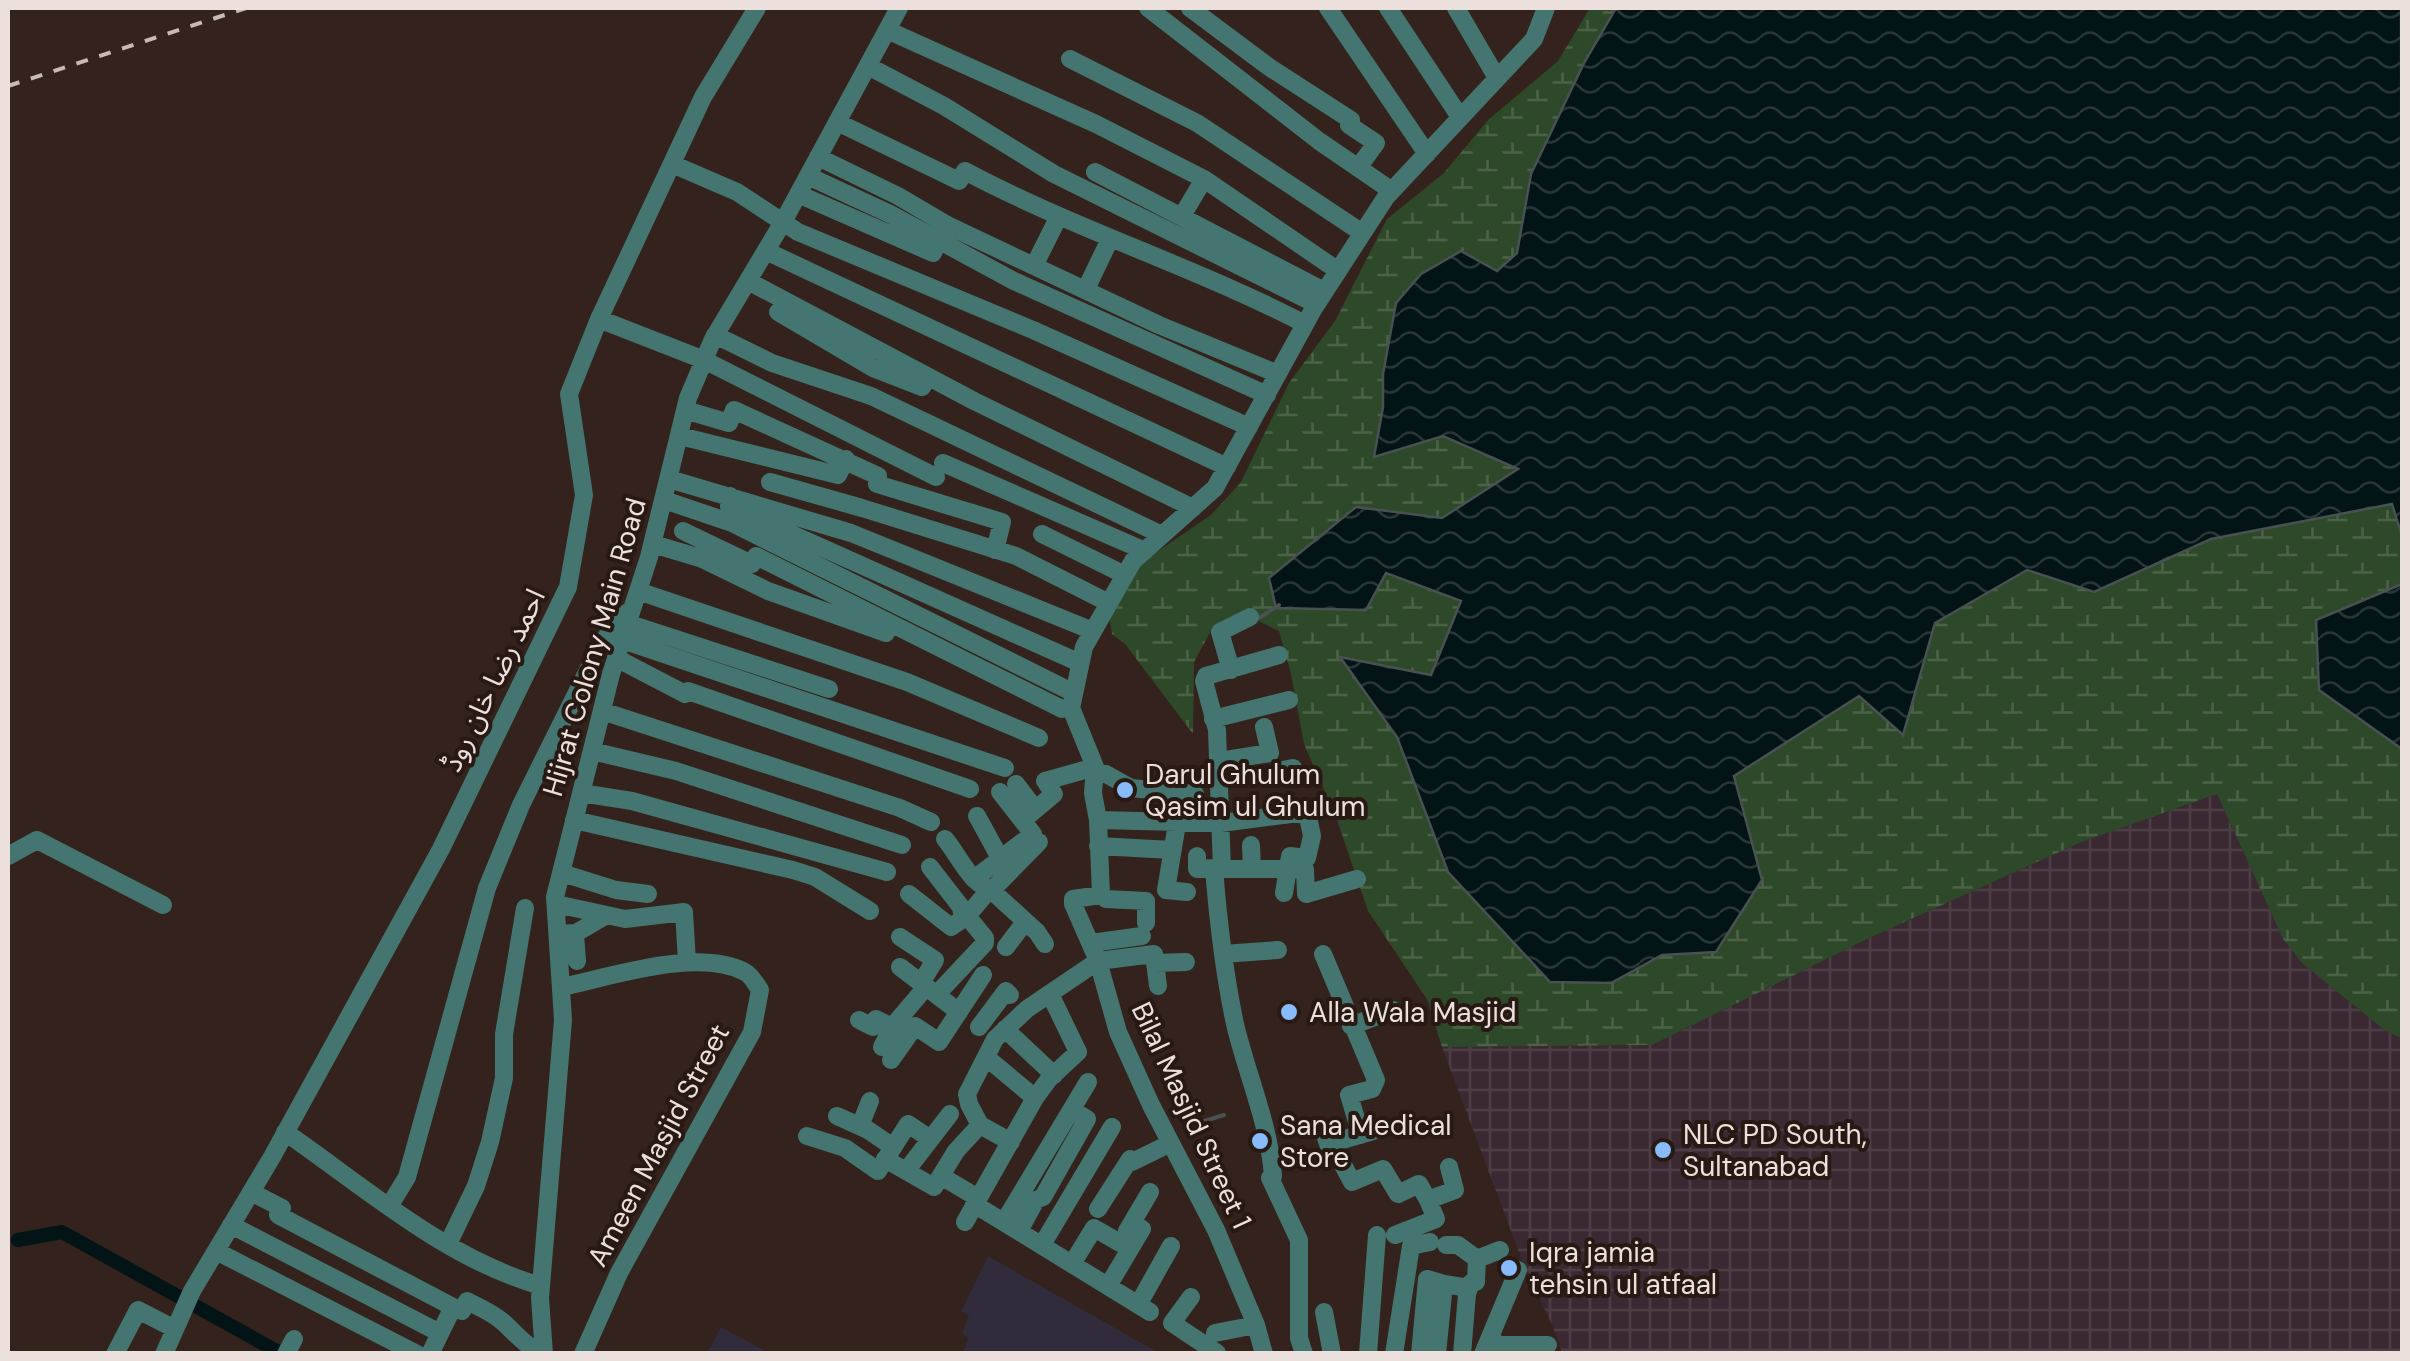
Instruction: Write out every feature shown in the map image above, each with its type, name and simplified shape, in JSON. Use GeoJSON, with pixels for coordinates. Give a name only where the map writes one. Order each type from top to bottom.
{"type":"FeatureCollection","features":[{"type":"Feature","properties":{"kind":"street","name":"احمد رضا خان روڈ"},"geometry":{"type":"LineString","coordinates":[[164,1354],[188,1300],[442,849],[568,587],[584,495],[569,394],[599,319],[703,97],[757,8]]}},
{"type":"Feature","properties":{"kind":"street","name":"Hijrat Colony Main Road"},"geometry":{"type":"LineString","coordinates":[[542,1354],[541,1286],[563,1020],[561,987],[566,934],[556,904],[602,711],[653,544],[686,410],[704,360],[899,8]]}},
{"type":"Feature","properties":{"kind":"street"},"geometry":{"type":"LineString","coordinates":[[1148,8],[1246,86],[1392,191]]}},
{"type":"Feature","properties":{"kind":"street"},"geometry":{"type":"LineString","coordinates":[[1190,8],[1269,67],[1351,120],[1349,125],[1376,144],[1358,168]]}},
{"type":"Feature","properties":{"kind":"street"},"geometry":{"type":"LineString","coordinates":[[1328,8],[1427,154]]}},
{"type":"Feature","properties":{"kind":"street"},"geometry":{"type":"LineString","coordinates":[[1388,8],[1460,117]]}},
{"type":"Feature","properties":{"kind":"street"},"geometry":{"type":"LineString","coordinates":[[1456,8],[1497,78]]}},
{"type":"Feature","properties":{"kind":"street"},"geometry":{"type":"LineString","coordinates":[[1525,8],[1537,30]]}},
{"type":"Feature","properties":{"kind":"street"},"geometry":{"type":"LineString","coordinates":[[1011,1142],[980,1124],[968,1104],[967,1094],[1000,1034],[1094,952],[1144,929],[1146,901],[1106,900],[1101,894],[1093,793],[1095,768],[1069,705],[1084,646],[1132,562],[1215,488],[1320,297],[1361,232],[1392,191],[1534,39],[1546,8]]}},
{"type":"Feature","properties":{"kind":"street"},"geometry":{"type":"LineString","coordinates":[[887,30],[1096,124],[1204,179],[1336,270]]}},
{"type":"Feature","properties":{"kind":"street"},"geometry":{"type":"LineString","coordinates":[[1070,59],[1197,122],[1361,232]]}},
{"type":"Feature","properties":{"kind":"street"},"geometry":{"type":"LineString","coordinates":[[868,66],[944,106],[1054,174],[1320,297]]}},
{"type":"Feature","properties":{"kind":"street"},"geometry":{"type":"LineString","coordinates":[[838,122],[959,181],[965,171],[1058,218],[1238,289],[1305,324]]}},
{"type":"Feature","properties":{"kind":"street"},"geometry":{"type":"LineString","coordinates":[[818,157],[949,226],[1159,325],[1278,374]]}},
{"type":"Feature","properties":{"kind":"street"},"geometry":{"type":"LineString","coordinates":[[672,164],[716,181],[783,222],[1249,427]]}},
{"type":"Feature","properties":{"kind":"street"},"geometry":{"type":"LineString","coordinates":[[1095,172],[1182,216],[1320,297]]}},
{"type":"Feature","properties":{"kind":"street"},"geometry":{"type":"LineString","coordinates":[[808,176],[1032,289],[1267,395]]}},
{"type":"Feature","properties":{"kind":"street"},"geometry":{"type":"LineString","coordinates":[[1182,216],[1204,179]]}},
{"type":"Feature","properties":{"kind":"street"},"geometry":{"type":"LineString","coordinates":[[798,194],[933,252],[939,240]]}},
{"type":"Feature","properties":{"kind":"street"},"geometry":{"type":"LineString","coordinates":[[1035,264],[1058,218]]}},
{"type":"Feature","properties":{"kind":"street"},"geometry":{"type":"LineString","coordinates":[[1086,289],[1110,239]]}},
{"type":"Feature","properties":{"kind":"street"},"geometry":{"type":"LineString","coordinates":[[766,251],[1227,468]]}},
{"type":"Feature","properties":{"kind":"street"},"geometry":{"type":"LineString","coordinates":[[744,286],[873,368],[922,387],[928,376],[1193,508]]}},
{"type":"Feature","properties":{"kind":"street"},"geometry":{"type":"LineString","coordinates":[[599,319],[704,360],[940,470],[1145,551]]}},
{"type":"Feature","properties":{"kind":"street"},"geometry":{"type":"LineString","coordinates":[[715,335],[772,363],[871,396],[1162,535]]}},
{"type":"Feature","properties":{"kind":"street"},"geometry":{"type":"LineString","coordinates":[[686,410],[729,422],[734,410],[846,459],[878,476],[877,484],[1002,522],[995,550]]}},
{"type":"Feature","properties":{"kind":"street"},"geometry":{"type":"LineString","coordinates":[[680,436],[838,475],[846,459]]}},
{"type":"Feature","properties":{"kind":"street"},"geometry":{"type":"LineString","coordinates":[[669,479],[851,533],[1092,631]]}},
{"type":"Feature","properties":{"kind":"street"},"geometry":{"type":"LineString","coordinates":[[770,482],[1016,556],[1108,603]]}},
{"type":"Feature","properties":{"kind":"street"},"geometry":{"type":"LineString","coordinates":[[730,495],[729,506],[1080,664]]}},
{"type":"Feature","properties":{"kind":"street"},"geometry":{"type":"LineString","coordinates":[[664,500],[732,523],[1069,705]]}},
{"type":"Feature","properties":{"kind":"street"},"geometry":{"type":"LineString","coordinates":[[684,531],[752,564],[756,556],[899,630],[1069,705]]}},
{"type":"Feature","properties":{"kind":"street"},"geometry":{"type":"LineString","coordinates":[[1042,534],[1125,575]]}},
{"type":"Feature","properties":{"kind":"street"},"geometry":{"type":"LineString","coordinates":[[653,544],[700,558],[768,591],[896,636],[899,630]]}},
{"type":"Feature","properties":{"kind":"street"},"geometry":{"type":"LineString","coordinates":[[390,1206],[408,1177],[486,888],[521,805],[602,642],[636,598],[906,682],[1039,738]]}},
{"type":"Feature","properties":{"kind":"street"},"geometry":{"type":"LineString","coordinates":[[1231,670],[1220,632],[1250,616]]}},
{"type":"Feature","properties":{"kind":"street"},"geometry":{"type":"LineString","coordinates":[[622,640],[829,688]]}},
{"type":"Feature","properties":{"kind":"street"},"geometry":{"type":"LineString","coordinates":[[622,640],[1007,781],[1030,814],[1033,834],[1000,858],[965,918],[951,928],[909,894]]}},
{"type":"Feature","properties":{"kind":"street"},"geometry":{"type":"LineString","coordinates":[[622,640],[685,694],[688,691],[970,789]]}},
{"type":"Feature","properties":{"kind":"street"},"geometry":{"type":"LineString","coordinates":[[1279,655],[1206,676],[1204,681],[1214,719],[1220,769],[1218,868],[1224,954],[1235,1024],[1271,1148],[1270,1178],[1299,1240],[1302,1346]]}},
{"type":"Feature","properties":{"kind":"street"},"geometry":{"type":"LineString","coordinates":[[1214,719],[1289,700]]}},
{"type":"Feature","properties":{"kind":"street"},"geometry":{"type":"LineString","coordinates":[[602,711],[900,808],[931,822]]}},
{"type":"Feature","properties":{"kind":"street"},"geometry":{"type":"LineString","coordinates":[[1220,769],[1270,753],[1264,727]]}},
{"type":"Feature","properties":{"kind":"street"},"geometry":{"type":"LineString","coordinates":[[592,751],[676,771],[902,845]]}},
{"type":"Feature","properties":{"kind":"street"},"geometry":{"type":"LineString","coordinates":[[1030,814],[1054,794],[1045,780],[1095,768],[1132,788],[1195,794]]}},
{"type":"Feature","properties":{"kind":"street"},"geometry":{"type":"LineString","coordinates":[[1220,769],[1276,775],[1276,771],[1292,768]]}},
{"type":"Feature","properties":{"kind":"street"},"geometry":{"type":"LineString","coordinates":[[581,793],[632,802],[887,872]]}},
{"type":"Feature","properties":{"kind":"street"},"geometry":{"type":"LineString","coordinates":[[1098,820],[1221,823],[1307,812],[1312,836],[1307,858],[1290,856],[1284,893]]}},
{"type":"Feature","properties":{"kind":"street"},"geometry":{"type":"LineString","coordinates":[[977,816],[1000,858]]}},
{"type":"Feature","properties":{"kind":"street"},"geometry":{"type":"LineString","coordinates":[[574,820],[793,870],[815,877],[870,911]]}},
{"type":"Feature","properties":{"kind":"street"},"geometry":{"type":"LineString","coordinates":[[1177,824],[1166,890],[1187,892]]}},
{"type":"Feature","properties":{"kind":"street"},"geometry":{"type":"LineString","coordinates":[[8,856],[37,840],[163,905]]}},
{"type":"Feature","properties":{"kind":"street"},"geometry":{"type":"LineString","coordinates":[[945,840],[982,884],[1045,944]]}},
{"type":"Feature","properties":{"kind":"street"},"geometry":{"type":"LineString","coordinates":[[982,884],[1038,842]]}},
{"type":"Feature","properties":{"kind":"street"},"geometry":{"type":"LineString","coordinates":[[1251,845],[1252,869]]}},
{"type":"Feature","properties":{"kind":"street"},"geometry":{"type":"LineString","coordinates":[[1098,846],[1172,850]]}},
{"type":"Feature","properties":{"kind":"street"},"geometry":{"type":"LineString","coordinates":[[1197,856],[1198,869],[1305,869],[1306,894],[1357,878]]}},
{"type":"Feature","properties":{"kind":"street"},"geometry":{"type":"LineString","coordinates":[[930,867],[985,943],[928,988],[892,1027],[886,1053],[915,1026],[939,1042],[983,976]]}},
{"type":"Feature","properties":{"kind":"street"},"geometry":{"type":"LineString","coordinates":[[562,873],[616,890],[648,894]]}},
{"type":"Feature","properties":{"kind":"street","name":"Bilal Masjid Street 1"},"geometry":{"type":"LineString","coordinates":[[1101,894],[1073,900],[1094,952],[1118,1032],[1216,1230],[1256,1325],[1264,1354]]}},
{"type":"Feature","properties":{"kind":"street"},"geometry":{"type":"LineString","coordinates":[[556,904],[625,919],[684,912],[687,962]]}},
{"type":"Feature","properties":{"kind":"street"},"geometry":{"type":"LineString","coordinates":[[448,1244],[476,1186],[490,1142],[504,1078],[504,1034],[525,908]]}},
{"type":"Feature","properties":{"kind":"street"},"geometry":{"type":"LineString","coordinates":[[577,961],[566,934],[605,916]]}},
{"type":"Feature","properties":{"kind":"street"},"geometry":{"type":"LineString","coordinates":[[1006,947],[1025,922]]}},
{"type":"Feature","properties":{"kind":"street"},"geometry":{"type":"LineString","coordinates":[[900,937],[935,960],[928,988]]}},
{"type":"Feature","properties":{"kind":"street"},"geometry":{"type":"LineString","coordinates":[[1224,954],[1278,950]]}},
{"type":"Feature","properties":{"kind":"street"},"geometry":{"type":"LineString","coordinates":[[1094,952],[1154,954],[1158,986]]}},
{"type":"Feature","properties":{"kind":"street"},"geometry":{"type":"LineString","coordinates":[[1323,954],[1376,1080],[1372,1089],[1349,1095],[1367,1133],[1328,1136],[1352,1182],[1384,1169],[1398,1194],[1419,1184],[1436,1218],[1386,1235],[1368,1354]]}},
{"type":"Feature","properties":{"kind":"street","name":"Ameen Masjid Street"},"geometry":{"type":"LineString","coordinates":[[561,987],[687,962],[714,963],[748,973],[760,990],[752,1032],[619,1273],[582,1354]]}},
{"type":"Feature","properties":{"kind":"street"},"geometry":{"type":"LineString","coordinates":[[1155,963],[1186,962]]}},
{"type":"Feature","properties":{"kind":"street"},"geometry":{"type":"LineString","coordinates":[[900,967],[957,1015],[1000,1034],[1054,1076]]}},
{"type":"Feature","properties":{"kind":"street"},"geometry":{"type":"LineString","coordinates":[[979,1027],[1006,991],[1010,995]]}},
{"type":"Feature","properties":{"kind":"street"},"geometry":{"type":"LineString","coordinates":[[964,1222],[1032,1104],[1078,1052],[1050,994]]}},
{"type":"Feature","properties":{"kind":"street"},"geometry":{"type":"LineString","coordinates":[[1351,1026],[1393,1010]]}},
{"type":"Feature","properties":{"kind":"street"},"geometry":{"type":"LineString","coordinates":[[859,1020],[873,1027],[876,1019],[892,1027]]}},
{"type":"Feature","properties":{"kind":"street"},"geometry":{"type":"LineString","coordinates":[[987,1058],[1047,1120]]}},
{"type":"Feature","properties":{"kind":"street"},"geometry":{"type":"LineString","coordinates":[[1012,1226],[1027,1185],[1088,1082]]}},
{"type":"Feature","properties":{"kind":"street"},"geometry":{"type":"LineString","coordinates":[[860,1126],[870,1101]]}},
{"type":"Feature","properties":{"kind":"street"},"geometry":{"type":"LineString","coordinates":[[1012,1226],[1036,1200],[1043,1198],[1087,1120],[1072,1110]]}},
{"type":"Feature","properties":{"kind":"street"},"geometry":{"type":"LineString","coordinates":[[906,1171],[950,1114]]}},
{"type":"Feature","properties":{"kind":"street"},"geometry":{"type":"LineString","coordinates":[[837,1116],[860,1126],[906,1171],[934,1187],[956,1151],[980,1124]]}},
{"type":"Feature","properties":{"kind":"street"},"geometry":{"type":"LineString","coordinates":[[807,1136],[845,1148],[878,1171],[908,1124],[930,1138]]}},
{"type":"Feature","properties":{"kind":"street"},"geometry":{"type":"LineString","coordinates":[[1042,1245],[1112,1127]]}},
{"type":"Feature","properties":{"kind":"street"},"geometry":{"type":"LineString","coordinates":[[285,1132],[448,1244],[502,1275],[541,1286]]}},
{"type":"Feature","properties":{"kind":"street"},"geometry":{"type":"LineString","coordinates":[[1072,1264],[1131,1160],[1171,1144]]}},
{"type":"Feature","properties":{"kind":"street"},"geometry":{"type":"LineString","coordinates":[[996,1167],[1027,1185]]}},
{"type":"Feature","properties":{"kind":"street"},"geometry":{"type":"LineString","coordinates":[[1428,1200],[1455,1190],[1449,1167]]}},
{"type":"Feature","properties":{"kind":"street"},"geometry":{"type":"LineString","coordinates":[[941,1176],[1012,1226],[1144,1308],[1172,1246]]}},
{"type":"Feature","properties":{"kind":"street"},"geometry":{"type":"LineString","coordinates":[[251,1192],[282,1208],[278,1215],[452,1306],[462,1311],[467,1301],[482,1308],[542,1354]]}},
{"type":"Feature","properties":{"kind":"street"},"geometry":{"type":"LineString","coordinates":[[1072,1192],[1096,1218],[1116,1250],[1150,1192]]}},
{"type":"Feature","properties":{"kind":"street"},"geometry":{"type":"LineString","coordinates":[[1108,1286],[1142,1229],[1132,1222]]}},
{"type":"Feature","properties":{"kind":"street"},"geometry":{"type":"LineString","coordinates":[[231,1225],[440,1334]]}},
{"type":"Feature","properties":{"kind":"street"},"geometry":{"type":"LineString","coordinates":[[1394,1354],[1411,1246],[1458,1246],[1477,1259]]}},
{"type":"Feature","properties":{"kind":"street"},"geometry":{"type":"LineString","coordinates":[[216,1250],[417,1354]]}},
{"type":"Feature","properties":{"kind":"street"},"geometry":{"type":"LineString","coordinates":[[1477,1259],[1500,1250]]}},
{"type":"Feature","properties":{"kind":"street"},"geometry":{"type":"LineString","coordinates":[[1462,1354],[1469,1288],[1476,1282],[1477,1259]]}},
{"type":"Feature","properties":{"kind":"street"},"geometry":{"type":"LineString","coordinates":[[1518,1270],[1487,1347],[1540,1349]]}},
{"type":"Feature","properties":{"kind":"street"},"geometry":{"type":"LineString","coordinates":[[1420,1354],[1427,1279],[1469,1288]]}},
{"type":"Feature","properties":{"kind":"street"},"geometry":{"type":"LineString","coordinates":[[1436,1354],[1444,1284]]}},
{"type":"Feature","properties":{"kind":"street"},"geometry":{"type":"LineString","coordinates":[[1191,1297],[1172,1323],[1217,1353]]}},
{"type":"Feature","properties":{"kind":"street"},"geometry":{"type":"LineString","coordinates":[[430,1354],[452,1306]]}},
{"type":"Feature","properties":{"kind":"street"},"geometry":{"type":"LineString","coordinates":[[116,1354],[138,1310],[175,1328]]}},
{"type":"Feature","properties":{"kind":"street"},"geometry":{"type":"LineString","coordinates":[[1324,1312],[1332,1354]]}},
{"type":"Feature","properties":{"kind":"street"},"geometry":{"type":"LineString","coordinates":[[1215,1333],[1256,1325]]}},
{"type":"Feature","properties":{"kind":"shaded area"},"geometry":{"type":"Polygon","coordinates":[[[2217,794],[2283,939],[2302,963],[2383,1029],[2402,1039],[2402,1353],[1562,1353],[1523,1263],[1442,1047],[1652,1045],[1867,939],[2079,843],[2217,794]]]}},
{"type":"Feature","properties":{"kind":"shaded area"},"geometry":{"type":"Polygon","coordinates":[[[988,1256],[1159,1353],[963,1353],[968,1338],[962,1333],[969,1316],[961,1311],[988,1256]]]}},
{"type":"Feature","properties":{"kind":"shaded area"},"geometry":{"type":"Polygon","coordinates":[[[721,1327],[769,1353],[707,1353],[721,1327]]]}},
{"type":"Feature","properties":{"kind":"green space"},"geometry":{"type":"Polygon","coordinates":[[[1590,8],[1616,8],[1584,63],[1531,174],[1517,253],[1497,271],[1421,274],[1396,303],[1383,374],[1383,407],[1375,456],[1443,436],[1519,469],[1442,518],[1356,507],[1386,573],[1461,601],[1431,675],[1341,658],[1397,737],[1448,872],[1611,983],[1662,955],[1716,952],[1762,880],[1734,776],[1860,696],[1903,734],[1935,623],[2028,570],[2094,592],[2211,539],[2393,504],[2402,536],[2402,584],[2316,620],[2319,690],[2402,749],[2402,1039],[2383,1029],[2302,963],[2283,939],[2217,794],[2079,843],[1867,939],[1652,1045],[1442,1047],[1428,1001],[1368,911],[1336,817],[1304,744],[1279,631],[1244,614],[1213,627],[1194,662],[1193,734],[1125,644],[1112,634],[1109,617],[1142,562],[1211,515],[1241,482],[1289,383],[1335,321],[1387,219],[1444,173],[1488,120],[1558,61],[1590,8]]]}},
{"type":"Feature","properties":{"kind":"water"},"geometry":{"type":"Polygon","coordinates":[[[1616,8],[2401,8],[2402,536],[2392,504],[2211,539],[2094,592],[2027,570],[1935,623],[1903,735],[1859,696],[1734,776],[1762,880],[1716,952],[1662,955],[1611,983],[1550,982],[1448,872],[1397,737],[1340,657],[1431,675],[1461,601],[1386,573],[1366,610],[1276,608],[1269,578],[1356,507],[1442,518],[1518,469],[1443,436],[1374,457],[1396,303],[1421,274],[1461,251],[1497,271],[1517,253],[1531,174],[1584,63],[1616,8]]]}},
{"type":"Feature","properties":{"kind":"water"},"geometry":{"type":"Polygon","coordinates":[[[2402,584],[2402,749],[2319,690],[2316,620],[2402,584]]]}},
{"type":"Feature","properties":{"kind":"waterway"},"geometry":{"type":"LineString","coordinates":[[1259,618],[1279,605]]}},
{"type":"Feature","properties":{"kind":"waterway"},"geometry":{"type":"LineString","coordinates":[[1201,1122],[1224,1115]]}},
{"type":"Feature","properties":{"kind":"waterway"},"geometry":{"type":"LineString","coordinates":[[18,1240],[62,1232],[282,1354]]}},
{"type":"Feature","properties":{"kind":"railway"},"geometry":{"type":"LineString","coordinates":[[8,86],[246,8]]}},
{"type":"Feature","properties":{"kind":"place","name":"Darul Ghulum Qasim ul Ghulum"},"geometry":{"type":"Point","coordinates":[1125,790]}},
{"type":"Feature","properties":{"kind":"place","name":"Alla Wala Masjid"},"geometry":{"type":"Point","coordinates":[1289,1012]}},
{"type":"Feature","properties":{"kind":"place","name":"Sana Medical Store"},"geometry":{"type":"Point","coordinates":[1260,1141]}},
{"type":"Feature","properties":{"kind":"place","name":"NLC PD South, Sultanabad"},"geometry":{"type":"Point","coordinates":[1663,1150]}},
{"type":"Feature","properties":{"kind":"place","name":"Iqra jamia tehsin ul atfaal"},"geometry":{"type":"Point","coordinates":[1509,1268]}}]}
